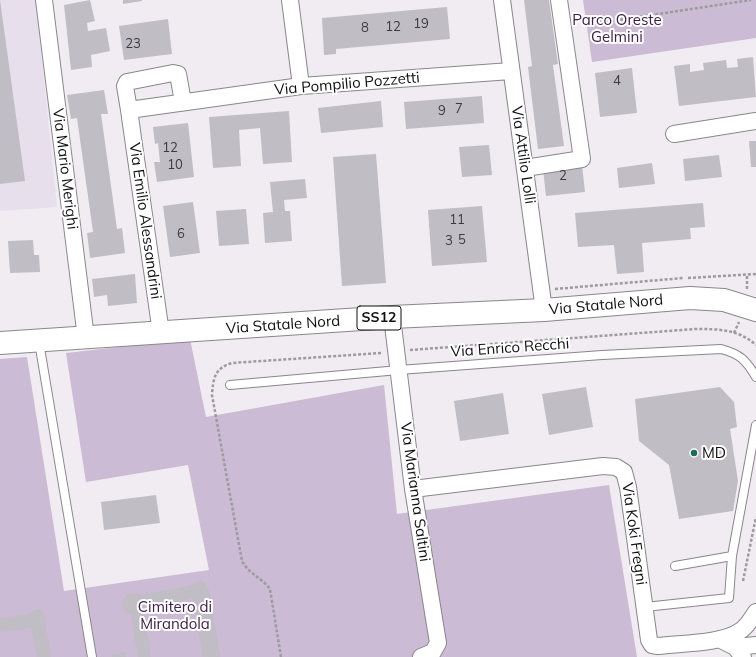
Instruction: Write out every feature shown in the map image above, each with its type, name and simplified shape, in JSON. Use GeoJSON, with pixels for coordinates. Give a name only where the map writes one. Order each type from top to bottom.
{"type":"FeatureCollection","features":[{"type":"Feature","properties":{"kind":"main road","name":"Via Statale Nord"},"geometry":{"type":"LineString","coordinates":[[0,343],[392,317],[544,310],[690,298],[724,300],[756,310]]}},
{"type":"Feature","properties":{"kind":"street","name":"Via Mario Merighi"},"geometry":{"type":"LineString","coordinates":[[44,0],[86,338]]}},
{"type":"Feature","properties":{"kind":"street"},"geometry":{"type":"LineString","coordinates":[[290,0],[301,86]]}},
{"type":"Feature","properties":{"kind":"street","name":"Via Attilio Lolli"},"geometry":{"type":"LineString","coordinates":[[502,0],[544,310]]}},
{"type":"Feature","properties":{"kind":"street"},"geometry":{"type":"LineString","coordinates":[[525,168],[582,159],[559,0]]}},
{"type":"Feature","properties":{"kind":"street","name":"Via Pompilio Pozzetti"},"geometry":{"type":"LineString","coordinates":[[183,102],[301,86],[511,71]]}},
{"type":"Feature","properties":{"kind":"street","name":"Via Emilio Alessandrini"},"geometry":{"type":"LineString","coordinates":[[161,333],[125,86],[130,79],[173,73],[178,74],[183,102]]}},
{"type":"Feature","properties":{"kind":"street"},"geometry":{"type":"LineString","coordinates":[[129,110],[183,102]]}},
{"type":"Feature","properties":{"kind":"street"},"geometry":{"type":"LineString","coordinates":[[674,134],[756,121]]}},
{"type":"Feature","properties":{"kind":"street","name":"Via Marianna Saltini"},"geometry":{"type":"LineString","coordinates":[[392,317],[413,489],[438,643],[434,652],[421,657]]}},
{"type":"Feature","properties":{"kind":"street","name":"Via Koki Fregni"},"geometry":{"type":"LineString","coordinates":[[413,489],[603,466],[616,467],[624,472],[628,487],[649,640],[652,645],[658,646],[719,639],[739,646],[756,642]]}},
{"type":"Feature","properties":{"kind":"street"},"geometry":{"type":"LineString","coordinates":[[756,612],[746,626],[739,646],[756,645]]}},
{"type":"Feature","properties":{"kind":"lane"},"geometry":{"type":"LineString","coordinates":[[39,341],[92,657]]}},
{"type":"Feature","properties":{"kind":"lane","name":"Via Enrico Recchi"},"geometry":{"type":"LineString","coordinates":[[230,385],[399,370],[721,349],[734,352],[746,361],[756,377]]}},
{"type":"Feature","properties":{"kind":"lane"},"geometry":{"type":"LineString","coordinates":[[645,608],[730,598],[732,556],[756,425]]}},
{"type":"Feature","properties":{"kind":"lane"},"geometry":{"type":"LineString","coordinates":[[675,566],[732,556]]}},
{"type":"Feature","properties":{"kind":"path"},"geometry":{"type":"LineString","coordinates":[[586,25],[751,0]]}},
{"type":"Feature","properties":{"kind":"path"},"geometry":{"type":"LineString","coordinates":[[747,275],[756,274]]}},
{"type":"Feature","properties":{"kind":"shaded area"},"geometry":{"type":"Polygon","coordinates":[[[0,0],[36,0],[57,207],[0,211],[0,0]]]}},
{"type":"Feature","properties":{"kind":"green space","name":"Parco Oreste Gelmini"},"geometry":{"type":"Polygon","coordinates":[[[583,0],[756,0],[756,38],[592,62],[583,0]]]}},
{"type":"Feature","properties":{"kind":"green space","name":"Cimitero di Mirandola"},"geometry":{"type":"Polygon","coordinates":[[[190,339],[206,417],[384,385],[397,514],[609,485],[637,657],[0,657],[0,359],[27,357],[64,591],[209,570],[188,465],[86,482],[66,353],[190,339]]]}},
{"type":"Feature","properties":{"kind":"building"},"geometry":{"type":"Polygon","coordinates":[[[0,0],[25,181],[0,184],[0,0]]]}},
{"type":"Feature","properties":{"kind":"building"},"geometry":{"type":"Polygon","coordinates":[[[90,0],[95,21],[87,23],[88,31],[106,28],[110,51],[91,55],[92,67],[71,70],[64,5],[90,0]]]}},
{"type":"Feature","properties":{"kind":"building"},"geometry":{"type":"Polygon","coordinates":[[[123,0],[142,0],[142,1],[123,4],[123,0]]]}},
{"type":"Feature","properties":{"kind":"building"},"geometry":{"type":"Polygon","coordinates":[[[524,0],[549,0],[558,64],[553,65],[564,146],[538,149],[528,67],[532,66],[524,0]]]}},
{"type":"Feature","properties":{"kind":"building"},"geometry":{"type":"Polygon","coordinates":[[[447,7],[450,39],[336,49],[336,54],[324,55],[322,18],[447,7]]]}},
{"type":"Feature","properties":{"kind":"building"},"geometry":{"type":"Polygon","coordinates":[[[168,19],[172,54],[124,60],[119,26],[168,19]]]}},
{"type":"Feature","properties":{"kind":"building"},"geometry":{"type":"Polygon","coordinates":[[[753,57],[756,97],[679,106],[674,66],[690,64],[690,72],[704,70],[703,63],[726,60],[727,68],[738,67],[737,59],[753,57]]]}},
{"type":"Feature","properties":{"kind":"building"},"geometry":{"type":"Polygon","coordinates":[[[632,68],[637,113],[600,117],[595,73],[632,68]]]}},
{"type":"Feature","properties":{"kind":"building"},"geometry":{"type":"Polygon","coordinates":[[[104,90],[108,114],[101,114],[117,229],[122,228],[125,253],[90,258],[87,233],[93,232],[77,118],[71,119],[67,95],[104,90]]]}},
{"type":"Feature","properties":{"kind":"building"},"geometry":{"type":"Polygon","coordinates":[[[482,96],[484,123],[406,129],[404,102],[482,96]]]}},
{"type":"Feature","properties":{"kind":"building"},"geometry":{"type":"Polygon","coordinates":[[[381,101],[383,127],[321,133],[318,108],[381,101]]]}},
{"type":"Feature","properties":{"kind":"building"},"geometry":{"type":"Polygon","coordinates":[[[289,111],[292,162],[263,164],[260,128],[239,130],[241,166],[213,168],[209,117],[289,111]]]}},
{"type":"Feature","properties":{"kind":"building"},"geometry":{"type":"Polygon","coordinates":[[[188,123],[194,177],[157,182],[154,162],[160,162],[158,143],[155,144],[153,127],[188,123]]]}},
{"type":"Feature","properties":{"kind":"building"},"geometry":{"type":"Polygon","coordinates":[[[749,141],[756,141],[756,167],[751,167],[749,141]]]}},
{"type":"Feature","properties":{"kind":"building"},"geometry":{"type":"Polygon","coordinates":[[[489,145],[492,175],[462,177],[459,147],[489,145]]]}},
{"type":"Feature","properties":{"kind":"building"},"geometry":{"type":"Polygon","coordinates":[[[376,154],[386,283],[342,286],[333,157],[376,154]]]}},
{"type":"Feature","properties":{"kind":"building"},"geometry":{"type":"Polygon","coordinates":[[[719,155],[722,177],[685,181],[683,159],[719,155]]]}},
{"type":"Feature","properties":{"kind":"building"},"geometry":{"type":"Polygon","coordinates":[[[652,163],[655,184],[619,188],[617,168],[652,163]]]}},
{"type":"Feature","properties":{"kind":"building"},"geometry":{"type":"Polygon","coordinates":[[[582,165],[585,192],[546,196],[543,169],[582,165]]]}},
{"type":"Feature","properties":{"kind":"building"},"geometry":{"type":"Polygon","coordinates":[[[305,179],[307,198],[284,200],[285,211],[290,211],[292,241],[265,243],[263,213],[273,212],[270,182],[305,179]]]}},
{"type":"Feature","properties":{"kind":"building"},"geometry":{"type":"Polygon","coordinates":[[[193,202],[200,253],[170,257],[163,206],[193,202]]]}},
{"type":"Feature","properties":{"kind":"building"},"geometry":{"type":"Polygon","coordinates":[[[703,203],[705,227],[690,228],[691,239],[642,243],[644,272],[617,274],[614,245],[578,247],[575,213],[703,203]]]}},
{"type":"Feature","properties":{"kind":"building"},"geometry":{"type":"Polygon","coordinates":[[[482,206],[487,262],[432,266],[428,210],[482,206]]]}},
{"type":"Feature","properties":{"kind":"building"},"geometry":{"type":"Polygon","coordinates":[[[246,209],[249,244],[219,246],[216,211],[246,209]]]}},
{"type":"Feature","properties":{"kind":"building"},"geometry":{"type":"Polygon","coordinates":[[[33,240],[34,255],[39,255],[40,272],[10,273],[8,241],[33,240]]]}},
{"type":"Feature","properties":{"kind":"building"},"geometry":{"type":"Polygon","coordinates":[[[135,274],[137,303],[108,306],[107,295],[94,297],[92,279],[135,274]]]}},
{"type":"Feature","properties":{"kind":"building"},"geometry":{"type":"Polygon","coordinates":[[[586,387],[593,427],[549,435],[542,394],[586,387]]]}},
{"type":"Feature","properties":{"kind":"building","name":"MD"},"geometry":{"type":"Polygon","coordinates":[[[720,387],[734,402],[737,427],[730,429],[738,481],[733,511],[679,519],[669,465],[639,441],[635,399],[720,387]]]}},
{"type":"Feature","properties":{"kind":"building"},"geometry":{"type":"Polygon","coordinates":[[[503,393],[509,434],[460,441],[454,401],[503,393]]]}},
{"type":"Feature","properties":{"kind":"building"},"geometry":{"type":"Polygon","coordinates":[[[156,495],[160,523],[104,530],[101,502],[156,495]]]}},
{"type":"Feature","properties":{"kind":"building"},"geometry":{"type":"Polygon","coordinates":[[[201,580],[206,584],[209,591],[220,657],[203,657],[193,598],[143,609],[151,657],[138,657],[131,615],[125,612],[122,603],[127,594],[133,593],[140,595],[189,586],[201,580]]]}},
{"type":"Feature","properties":{"kind":"building"},"geometry":{"type":"Polygon","coordinates":[[[37,609],[42,609],[44,615],[51,657],[37,657],[31,627],[0,632],[0,619],[29,614],[37,609]]]}},
{"type":"Feature","properties":{"kind":"building"},"geometry":{"type":"Polygon","coordinates":[[[125,652],[126,657],[112,657],[111,655],[125,652]]]}},
{"type":"Feature","properties":{"kind":"place","name":"MD"},"geometry":{"type":"Point","coordinates":[694,453]}}]}
